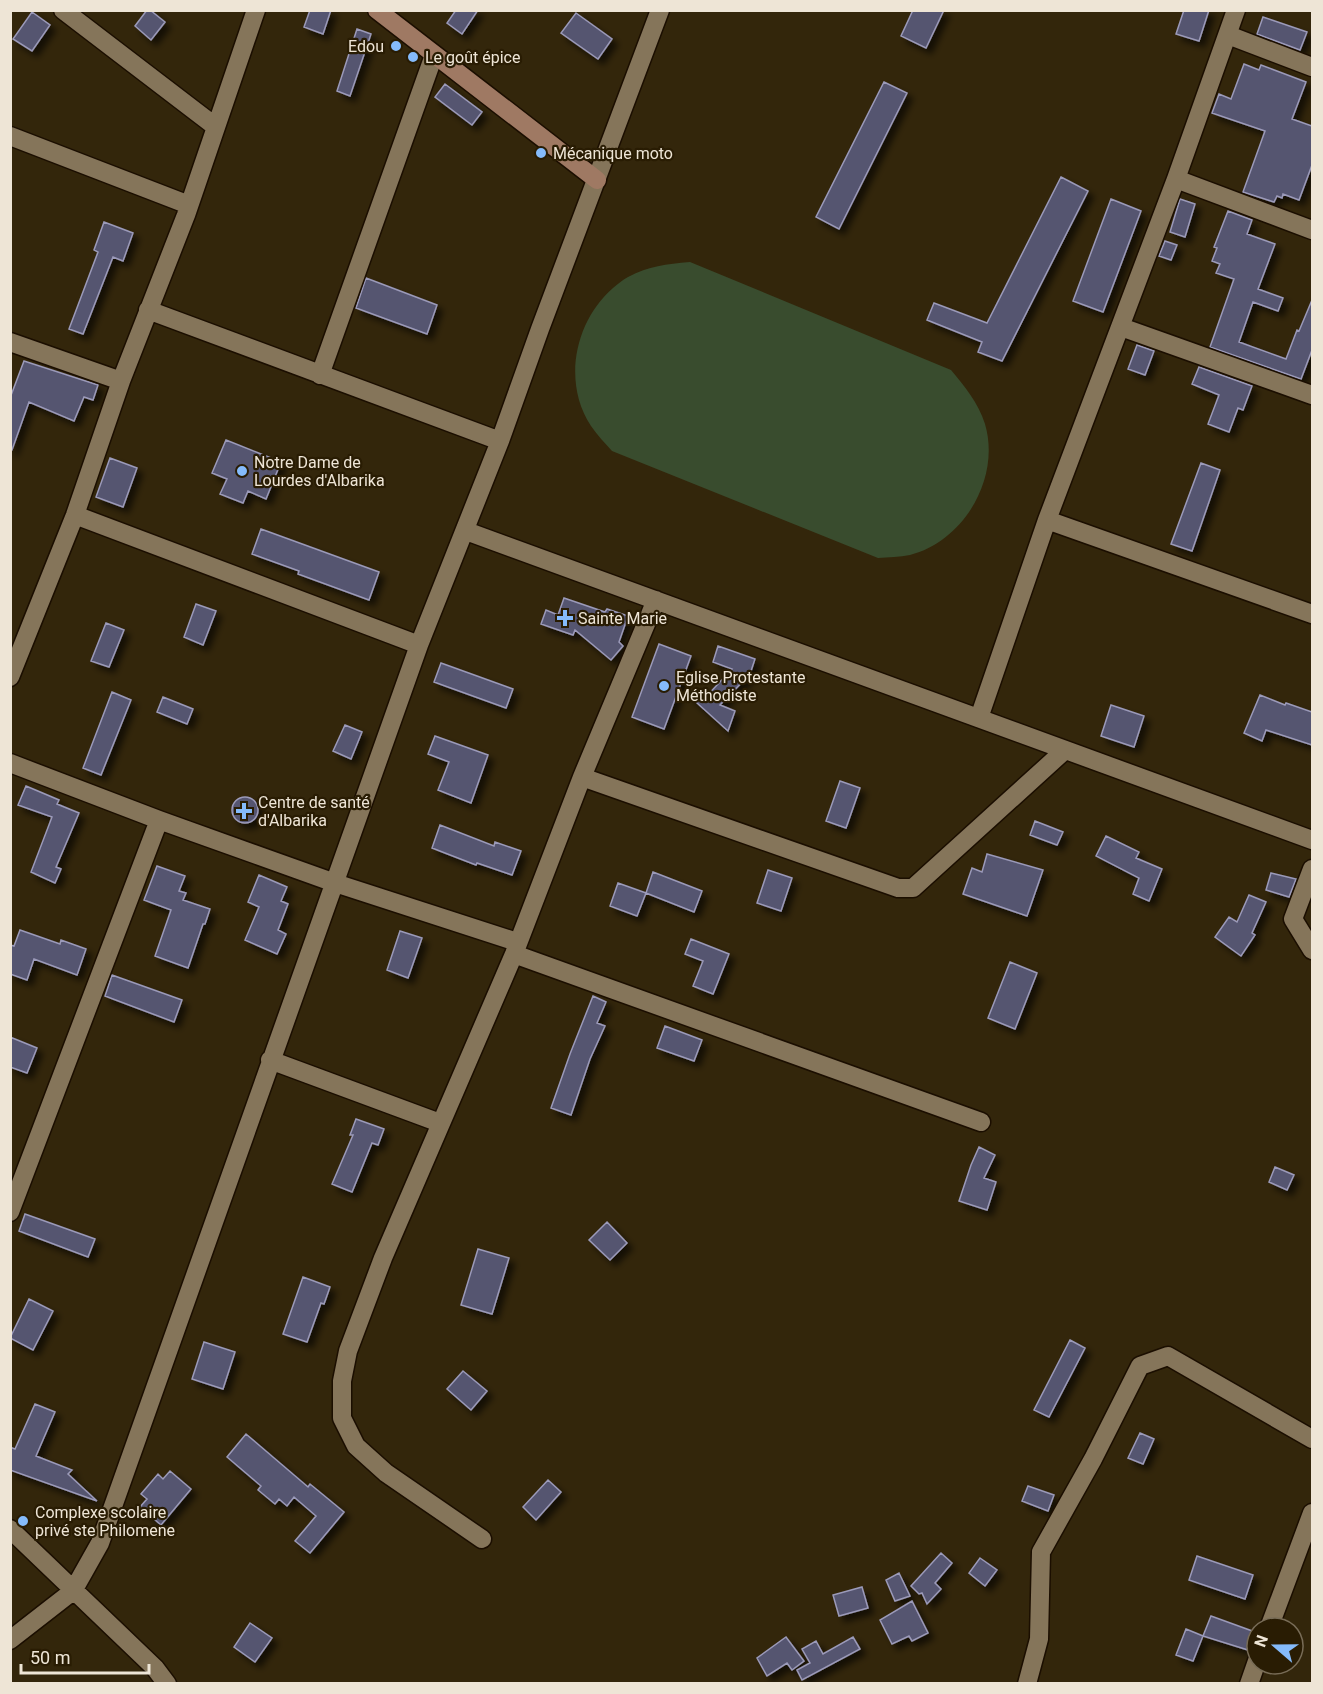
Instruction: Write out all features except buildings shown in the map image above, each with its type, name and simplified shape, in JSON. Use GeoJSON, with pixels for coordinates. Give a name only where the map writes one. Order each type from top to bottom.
{"type":"FeatureCollection","features":[{"type":"Feature","properties":{"kind":"street"},"geometry":{"type":"LineString","coordinates":[[63,10],[216,127]]}},
{"type":"Feature","properties":{"kind":"street"},"geometry":{"type":"LineString","coordinates":[[10,677],[75,514],[121,381],[189,205],[256,10]]}},
{"type":"Feature","properties":{"kind":"street"},"geometry":{"type":"LineString","coordinates":[[377,10],[597,180]]}},
{"type":"Feature","properties":{"kind":"street"},"geometry":{"type":"LineString","coordinates":[[10,1640],[74,1590],[100,1543],[419,645],[466,531],[660,10]]}},
{"type":"Feature","properties":{"kind":"street"},"geometry":{"type":"LineString","coordinates":[[979,718],[1047,520],[1176,179],[1236,10]]}},
{"type":"Feature","properties":{"kind":"street"},"geometry":{"type":"LineString","coordinates":[[1228,35],[1312,67]]}},
{"type":"Feature","properties":{"kind":"street"},"geometry":{"type":"LineString","coordinates":[[320,375],[434,55]]}},
{"type":"Feature","properties":{"kind":"street"},"geometry":{"type":"LineString","coordinates":[[10,136],[189,205]]}},
{"type":"Feature","properties":{"kind":"street"},"geometry":{"type":"LineString","coordinates":[[1176,179],[1312,230]]}},
{"type":"Feature","properties":{"kind":"street"},"geometry":{"type":"LineString","coordinates":[[148,310],[500,441]]}},
{"type":"Feature","properties":{"kind":"street"},"geometry":{"type":"LineString","coordinates":[[1121,327],[1312,395]]}},
{"type":"Feature","properties":{"kind":"street"},"geometry":{"type":"LineString","coordinates":[[10,342],[121,381]]}},
{"type":"Feature","properties":{"kind":"street"},"geometry":{"type":"LineString","coordinates":[[75,514],[419,645]]}},
{"type":"Feature","properties":{"kind":"street"},"geometry":{"type":"LineString","coordinates":[[1047,520],[1312,614]]}},
{"type":"Feature","properties":{"kind":"street"},"geometry":{"type":"LineString","coordinates":[[466,531],[1312,840]]}},
{"type":"Feature","properties":{"kind":"street"},"geometry":{"type":"LineString","coordinates":[[482,1539],[386,1473],[356,1446],[342,1418],[342,1381],[348,1351],[383,1258],[516,948],[582,777],[656,600]]}},
{"type":"Feature","properties":{"kind":"street"},"geometry":{"type":"LineString","coordinates":[[582,777],[898,888],[913,888],[1065,750]]}},
{"type":"Feature","properties":{"kind":"street"},"geometry":{"type":"LineString","coordinates":[[10,763],[159,820],[516,948],[981,1122]]}},
{"type":"Feature","properties":{"kind":"street"},"geometry":{"type":"LineString","coordinates":[[10,1212],[159,820]]}},
{"type":"Feature","properties":{"kind":"street"},"geometry":{"type":"LineString","coordinates":[[1312,869],[1293,919],[1312,950]]}},
{"type":"Feature","properties":{"kind":"street"},"geometry":{"type":"LineString","coordinates":[[270,1060],[440,1123]]}},
{"type":"Feature","properties":{"kind":"street"},"geometry":{"type":"LineString","coordinates":[[1027,1683],[1039,1639],[1041,1552],[1093,1459],[1140,1366],[1168,1356],[1312,1439]]}},
{"type":"Feature","properties":{"kind":"street"},"geometry":{"type":"LineString","coordinates":[[1273,1616],[1312,1513]]}},
{"type":"Feature","properties":{"kind":"street"},"geometry":{"type":"LineString","coordinates":[[10,1529],[155,1668],[167,1683]]}},
{"type":"Feature","properties":{"kind":"green space"},"geometry":{"type":"Polygon","coordinates":[[[690,262],[951,370],[979,409],[989,445],[988,465],[983,485],[974,505],[962,522],[929,548],[910,555],[878,558],[612,451],[591,426],[582,409],[577,391],[575,372],[577,353],[589,317],[600,302],[624,279],[651,268],[690,262]]]}},
{"type":"Feature","properties":{"kind":"place","name":"Edou"},"geometry":{"type":"Point","coordinates":[396,46]}},
{"type":"Feature","properties":{"kind":"place","name":"Le goût épice"},"geometry":{"type":"Point","coordinates":[413,57]}},
{"type":"Feature","properties":{"kind":"place","name":"Mécanique moto"},"geometry":{"type":"Point","coordinates":[541,153]}},
{"type":"Feature","properties":{"kind":"place","name":"Notre Dame de Lourdes d'Albarika"},"geometry":{"type":"Point","coordinates":[242,471]}},
{"type":"Feature","properties":{"kind":"place","name":"Sainte Marie"},"geometry":{"type":"Point","coordinates":[565,618]}},
{"type":"Feature","properties":{"kind":"place","name":"Eglise Protestante Méthodiste"},"geometry":{"type":"Point","coordinates":[664,686]}},
{"type":"Feature","properties":{"kind":"place","name":"Centre de santé d'Albarika"},"geometry":{"type":"Point","coordinates":[244,811]}},
{"type":"Feature","properties":{"kind":"place","name":"Complexe scolaire privé ste Philomene"},"geometry":{"type":"Point","coordinates":[23,1521]}}]}
